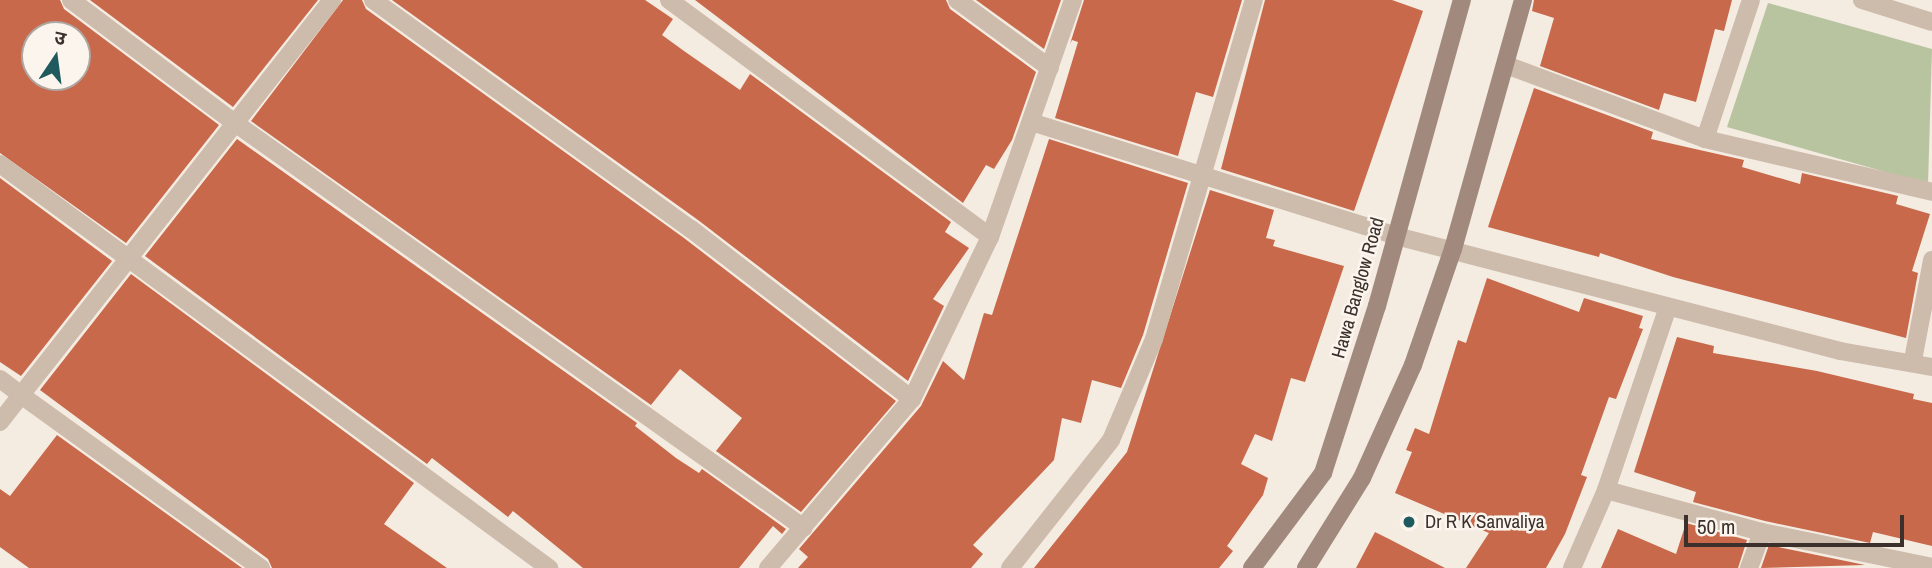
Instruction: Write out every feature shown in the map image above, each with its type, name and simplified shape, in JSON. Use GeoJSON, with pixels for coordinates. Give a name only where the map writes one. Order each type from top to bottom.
{"type":"FeatureCollection","features":[{"type":"Feature","properties":{"kind":"street"},"geometry":{"type":"LineString","coordinates":[[71,0],[235,123],[804,528]]}},
{"type":"Feature","properties":{"kind":"street"},"geometry":{"type":"LineString","coordinates":[[0,422],[332,0]]}},
{"type":"Feature","properties":{"kind":"street"},"geometry":{"type":"LineString","coordinates":[[373,0],[691,229],[912,399]]}},
{"type":"Feature","properties":{"kind":"street"},"geometry":{"type":"LineString","coordinates":[[669,0],[990,237]]}},
{"type":"Feature","properties":{"kind":"street"},"geometry":{"type":"LineString","coordinates":[[957,0],[1050,68]]}},
{"type":"Feature","properties":{"kind":"street"},"geometry":{"type":"LineString","coordinates":[[768,568],[912,399],[990,237],[1073,0]]}},
{"type":"Feature","properties":{"kind":"street"},"geometry":{"type":"LineString","coordinates":[[1010,568],[1111,440],[1154,338],[1254,0]]}},
{"type":"Feature","properties":{"kind":"street","name":"Hawa Banglow Road"},"geometry":{"type":"LineString","coordinates":[[1252,568],[1323,473],[1396,236],[1462,0]]}},
{"type":"Feature","properties":{"kind":"street"},"geometry":{"type":"LineString","coordinates":[[1306,568],[1363,478],[1413,365],[1453,249],[1524,0]]}},
{"type":"Feature","properties":{"kind":"street"},"geometry":{"type":"LineString","coordinates":[[1705,139],[1751,0]]}},
{"type":"Feature","properties":{"kind":"street"},"geometry":{"type":"LineString","coordinates":[[1861,0],[1932,22]]}},
{"type":"Feature","properties":{"kind":"street"},"geometry":{"type":"LineString","coordinates":[[1506,65],[1705,139],[1932,192]]}},
{"type":"Feature","properties":{"kind":"street"},"geometry":{"type":"LineString","coordinates":[[1031,122],[1203,173],[1396,236],[1840,351],[1913,360],[1932,367]]}},
{"type":"Feature","properties":{"kind":"street"},"geometry":{"type":"LineString","coordinates":[[0,164],[549,568]]}},
{"type":"Feature","properties":{"kind":"street"},"geometry":{"type":"LineString","coordinates":[[1913,360],[1932,260]]}},
{"type":"Feature","properties":{"kind":"street"},"geometry":{"type":"LineString","coordinates":[[1572,568],[1606,490],[1668,307]]}},
{"type":"Feature","properties":{"kind":"street"},"geometry":{"type":"LineString","coordinates":[[0,379],[261,568]]}},
{"type":"Feature","properties":{"kind":"street"},"geometry":{"type":"LineString","coordinates":[[1606,490],[1762,532],[1893,563],[1932,567]]}},
{"type":"Feature","properties":{"kind":"street"},"geometry":{"type":"LineString","coordinates":[[1749,568],[1762,532]]}},
{"type":"Feature","properties":{"kind":"green space"},"geometry":{"type":"Polygon","coordinates":[[[1768,3],[1932,49],[1928,184],[1727,127],[1768,3]]]}},
{"type":"Feature","properties":{"kind":"building"},"geometry":{"type":"Polygon","coordinates":[[[0,0],[60,0],[64,9],[80,21],[21,21],[21,91],[91,91],[91,29],[219,125],[126,243],[0,153],[0,0]]]}},
{"type":"Feature","properties":{"kind":"building"},"geometry":{"type":"Polygon","coordinates":[[[90,0],[318,0],[233,107],[90,0]]]}},
{"type":"Feature","properties":{"kind":"building"},"geometry":{"type":"Polygon","coordinates":[[[343,0],[362,0],[366,9],[684,238],[896,401],[801,512],[716,451],[742,418],[680,369],[651,405],[251,121],[343,0]]]}},
{"type":"Feature","properties":{"kind":"building"},"geometry":{"type":"Polygon","coordinates":[[[392,0],[645,0],[673,19],[662,35],[684,51],[740,90],[750,74],[951,222],[945,232],[969,248],[933,299],[944,306],[908,381],[698,220],[392,0]]]}},
{"type":"Feature","properties":{"kind":"building"},"geometry":{"type":"Polygon","coordinates":[[[695,0],[946,0],[950,9],[1036,72],[1012,140],[994,169],[986,165],[963,203],[695,0]]]}},
{"type":"Feature","properties":{"kind":"building"},"geometry":{"type":"Polygon","coordinates":[[[976,0],[1061,0],[1044,49],[976,0]]]}},
{"type":"Feature","properties":{"kind":"building"},"geometry":{"type":"Polygon","coordinates":[[[1084,0],[1242,0],[1213,97],[1196,92],[1178,156],[1055,118],[1078,42],[1072,40],[1070,44],[1084,0]]]}},
{"type":"Feature","properties":{"kind":"building"},"geometry":{"type":"Polygon","coordinates":[[[1265,0],[1392,0],[1423,11],[1354,211],[1221,169],[1265,0]]]}},
{"type":"Feature","properties":{"kind":"building"},"geometry":{"type":"Polygon","coordinates":[[[1534,0],[1732,0],[1724,31],[1715,29],[1696,102],[1664,93],[1659,110],[1540,66],[1554,18],[1532,11],[1534,0]]]}},
{"type":"Feature","properties":{"kind":"building"},"geometry":{"type":"Polygon","coordinates":[[[1534,88],[1653,132],[1651,139],[1744,160],[1742,167],[1800,184],[1802,173],[1898,196],[1896,204],[1930,214],[1912,271],[1918,273],[1906,338],[1673,277],[1600,253],[1599,257],[1488,227],[1534,88]]]}},
{"type":"Feature","properties":{"kind":"building"},"geometry":{"type":"Polygon","coordinates":[[[237,139],[637,423],[635,426],[676,458],[699,473],[702,469],[786,529],[782,534],[773,526],[739,568],[583,568],[513,511],[508,517],[432,458],[427,464],[145,256],[237,139]]]}},
{"type":"Feature","properties":{"kind":"building"},"geometry":{"type":"Polygon","coordinates":[[[1049,139],[1188,183],[1143,335],[1121,388],[1092,380],[1081,423],[1062,418],[1054,460],[973,545],[983,554],[971,568],[798,568],[808,557],[799,549],[921,406],[943,361],[964,380],[984,313],[992,315],[1049,139]]]}},
{"type":"Feature","properties":{"kind":"building"},"geometry":{"type":"Polygon","coordinates":[[[0,178],[112,261],[21,376],[0,362],[0,178]]]}},
{"type":"Feature","properties":{"kind":"building"},"geometry":{"type":"Polygon","coordinates":[[[1210,190],[1274,210],[1266,238],[1275,240],[1273,246],[1344,266],[1305,382],[1291,378],[1272,441],[1255,434],[1241,464],[1268,478],[1263,495],[1227,546],[1233,551],[1219,568],[1034,568],[1127,452],[1210,190]]]}},
{"type":"Feature","properties":{"kind":"building"},"geometry":{"type":"Polygon","coordinates":[[[131,274],[414,483],[384,524],[447,568],[272,568],[268,559],[40,390],[131,274]]]}},
{"type":"Feature","properties":{"kind":"building"},"geometry":{"type":"Polygon","coordinates":[[[1487,278],[1579,312],[1584,298],[1643,316],[1639,328],[1643,329],[1616,399],[1609,397],[1581,475],[1587,477],[1565,534],[1546,568],[1466,568],[1489,533],[1395,493],[1412,452],[1406,450],[1415,428],[1429,434],[1458,340],[1466,343],[1487,278]]]}},
{"type":"Feature","properties":{"kind":"building"},"geometry":{"type":"Polygon","coordinates":[[[1677,337],[1714,346],[1713,353],[1817,371],[1914,394],[1913,399],[1932,403],[1932,546],[1873,532],[1870,543],[1765,521],[1693,502],[1696,492],[1634,472],[1677,337]]]}},
{"type":"Feature","properties":{"kind":"building"},"geometry":{"type":"Polygon","coordinates":[[[57,435],[242,568],[29,568],[0,547],[0,489],[10,496],[57,435]]]}},
{"type":"Feature","properties":{"kind":"building"},"geometry":{"type":"Polygon","coordinates":[[[1686,523],[1747,540],[1738,568],[1601,568],[1618,529],[1676,554],[1686,523]]]}},
{"type":"Feature","properties":{"kind":"building"},"geometry":{"type":"Polygon","coordinates":[[[1375,532],[1389,539],[1445,568],[1356,568],[1375,532]]]}},
{"type":"Feature","properties":{"kind":"building"},"geometry":{"type":"Polygon","coordinates":[[[1769,545],[1865,565],[1761,568],[1769,545]]]}},
{"type":"Feature","properties":{"kind":"place","name":"Dr R K Sanvaliya"},"geometry":{"type":"Point","coordinates":[1409,522]}}]}
